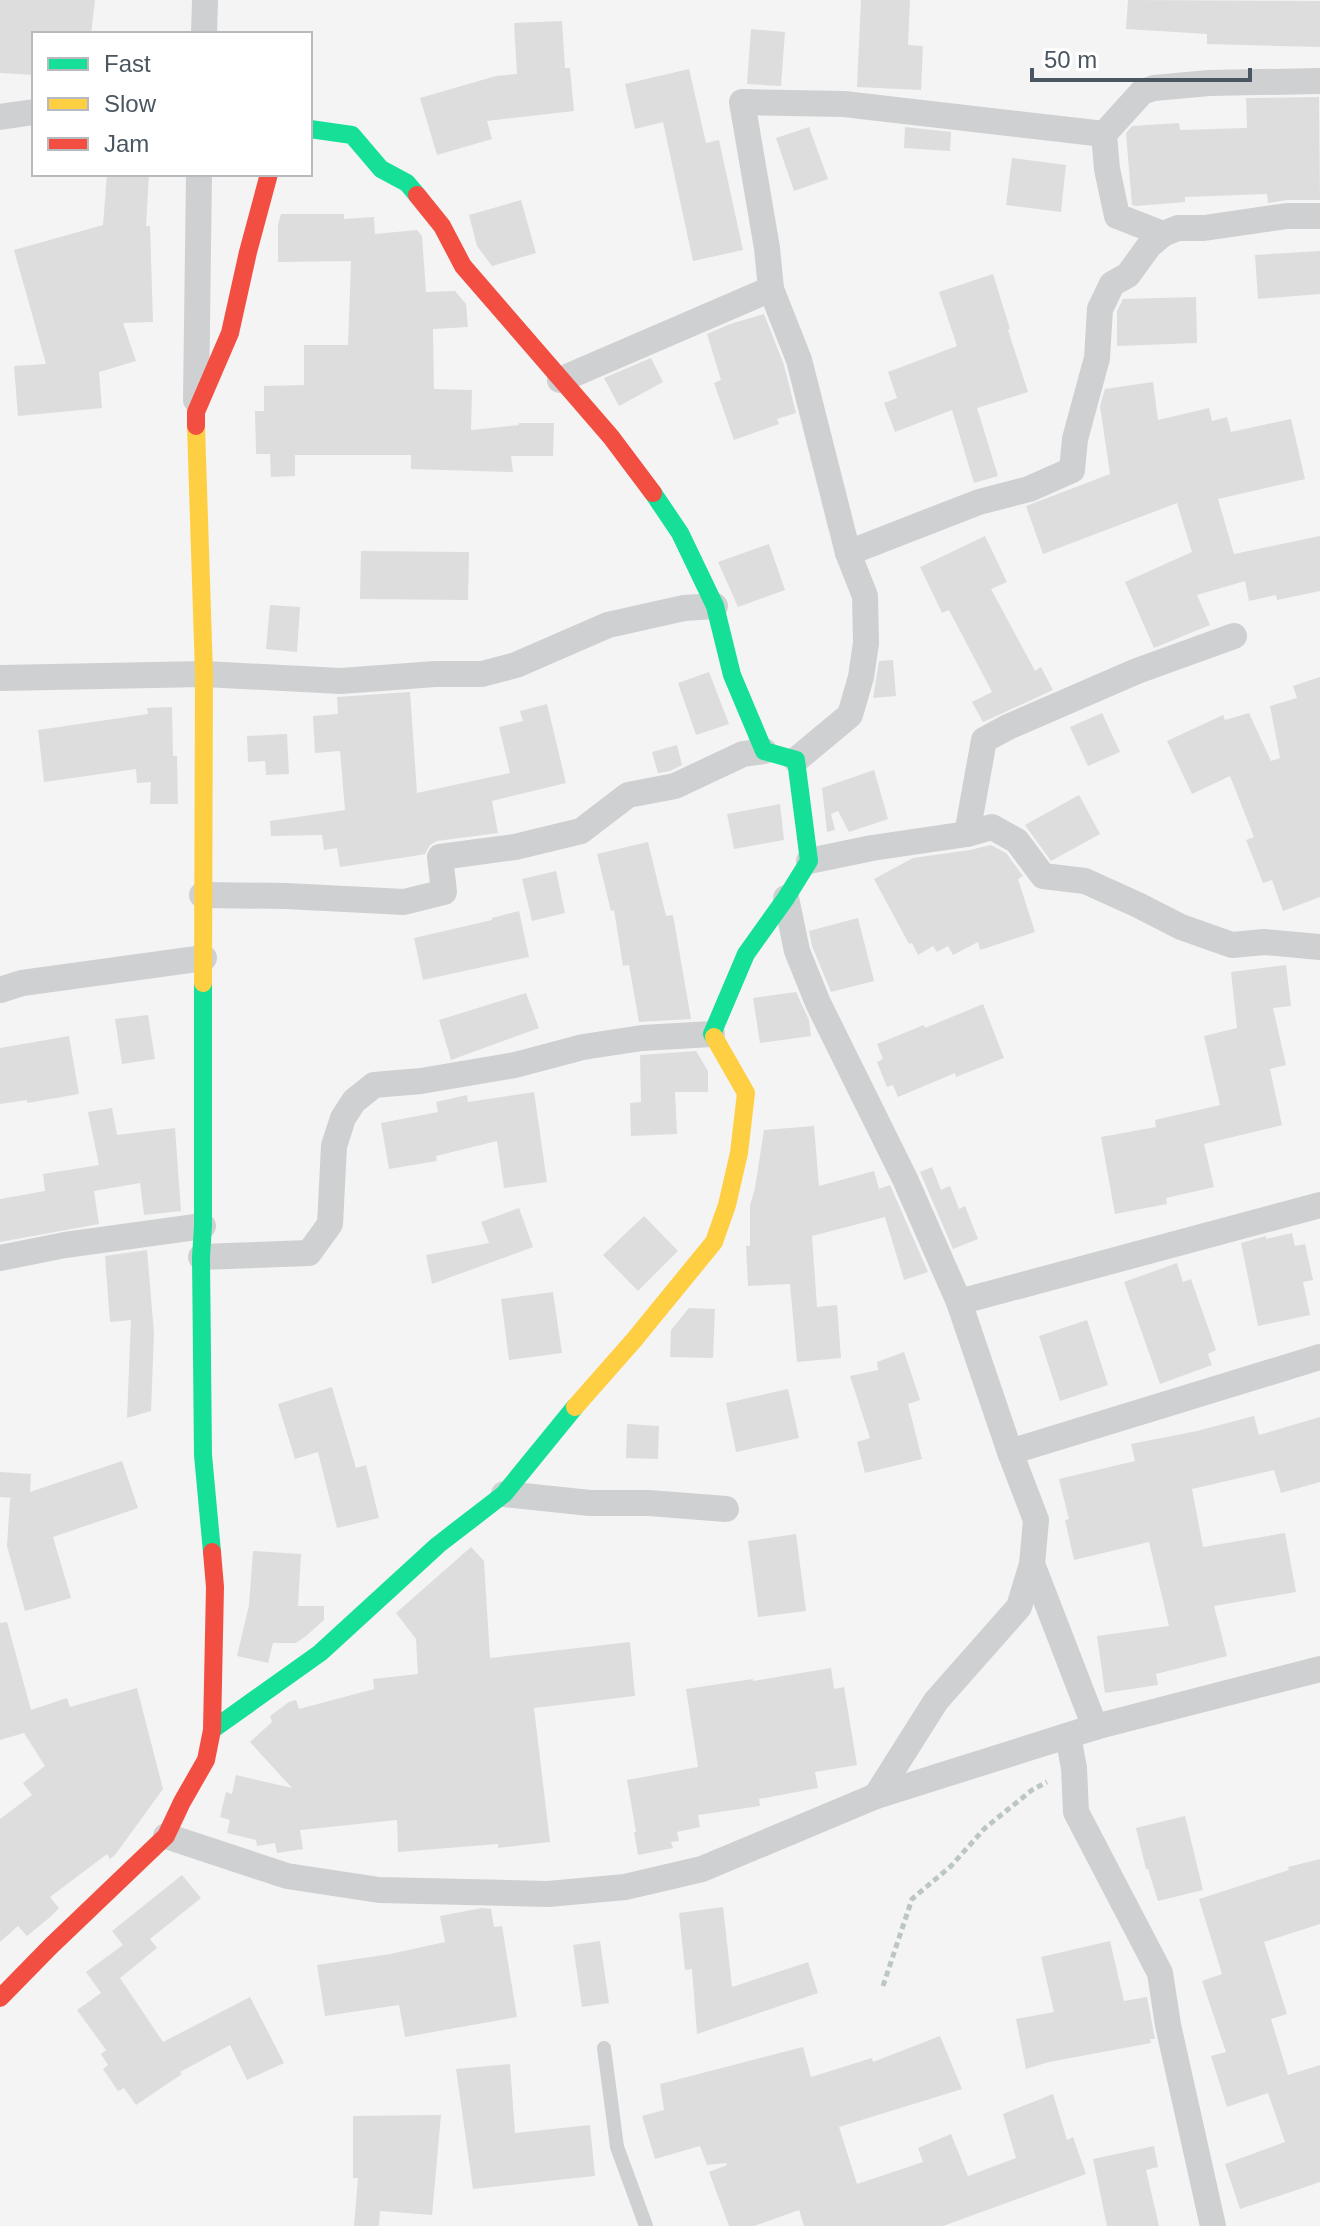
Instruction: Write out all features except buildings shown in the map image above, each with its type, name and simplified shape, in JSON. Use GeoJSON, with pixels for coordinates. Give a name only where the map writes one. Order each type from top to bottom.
{"type":"FeatureCollection","features":[{"type":"Feature","properties":{"kind":"street"},"geometry":{"type":"LineString","coordinates":[[204,32],[205,0]]}},
{"type":"Feature","properties":{"kind":"street"},"geometry":{"type":"LineString","coordinates":[[1163,234],[1117,216],[1107,169],[1104,134],[1142,92],[1209,83],[1320,81]]}},
{"type":"Feature","properties":{"kind":"street"},"geometry":{"type":"LineString","coordinates":[[796,760],[850,715],[861,677],[866,643],[865,596],[848,553],[799,360],[771,289],[742,102],[844,104],[1104,134]]}},
{"type":"Feature","properties":{"kind":"street"},"geometry":{"type":"LineString","coordinates":[[0,117],[32,112]]}},
{"type":"Feature","properties":{"kind":"street"},"geometry":{"type":"LineString","coordinates":[[312,129],[352,135],[381,169],[407,183],[442,226],[463,266],[642,476],[680,533],[715,606],[732,675],[764,751]]}},
{"type":"Feature","properties":{"kind":"street"},"geometry":{"type":"LineString","coordinates":[[0,1998],[166,1836],[206,1760],[212,1730],[215,1587],[203,1455],[201,1257],[204,674],[196,412],[199,176]]}},
{"type":"Feature","properties":{"kind":"street"},"geometry":{"type":"LineString","coordinates":[[196,412],[230,333],[268,176]]}},
{"type":"Feature","properties":{"kind":"street"},"geometry":{"type":"LineString","coordinates":[[848,553],[979,502],[1029,489],[1072,470],[1075,439],[1097,358],[1100,309],[1112,284],[1128,275],[1149,246],[1163,234],[1178,228],[1204,228],[1287,216],[1320,216]]}},
{"type":"Feature","properties":{"kind":"street"},"geometry":{"type":"LineString","coordinates":[[560,380],[771,289]]}},
{"type":"Feature","properties":{"kind":"street"},"geometry":{"type":"LineString","coordinates":[[0,678],[204,674],[341,681],[482,674],[516,665],[608,625],[684,608],[715,606]]}},
{"type":"Feature","properties":{"kind":"street"},"geometry":{"type":"LineString","coordinates":[[967,834],[984,740],[1137,671],[1234,636]]}},
{"type":"Feature","properties":{"kind":"street"},"geometry":{"type":"LineString","coordinates":[[202,895],[404,902],[444,892],[440,857],[515,847],[581,831],[628,795],[675,786],[743,754],[764,751],[796,760]]}},
{"type":"Feature","properties":{"kind":"street"},"geometry":{"type":"LineString","coordinates":[[712,1034],[746,954],[809,861],[796,760]]}},
{"type":"Feature","properties":{"kind":"street"},"geometry":{"type":"LineString","coordinates":[[809,861],[992,827],[1017,841],[1043,876],[1085,881],[1181,927],[1232,945],[1264,942],[1320,947]]}},
{"type":"Feature","properties":{"kind":"street"},"geometry":{"type":"LineString","coordinates":[[786,898],[797,951],[818,1003],[905,1179],[959,1302],[1036,1520],[1032,1564],[1019,1607],[936,1701],[876,1796]]}},
{"type":"Feature","properties":{"kind":"street"},"geometry":{"type":"LineString","coordinates":[[0,990],[22,983],[204,958]]}},
{"type":"Feature","properties":{"kind":"street"},"geometry":{"type":"LineString","coordinates":[[201,1257],[309,1253],[330,1224],[334,1146],[343,1118],[354,1101],[374,1085],[421,1081],[515,1065],[583,1047],[642,1038],[712,1034]]}},
{"type":"Feature","properties":{"kind":"street"},"geometry":{"type":"LineString","coordinates":[[212,1730],[320,1653],[438,1545],[504,1494],[714,1242],[727,1205],[739,1153],[746,1093],[712,1034]]}},
{"type":"Feature","properties":{"kind":"street"},"geometry":{"type":"LineString","coordinates":[[959,1302],[1320,1205]]}},
{"type":"Feature","properties":{"kind":"street"},"geometry":{"type":"LineString","coordinates":[[0,1258],[65,1245],[203,1226]]}},
{"type":"Feature","properties":{"kind":"street"},"geometry":{"type":"LineString","coordinates":[[1010,1452],[1320,1357]]}},
{"type":"Feature","properties":{"kind":"street"},"geometry":{"type":"LineString","coordinates":[[504,1494],[590,1503],[649,1503],[726,1509]]}},
{"type":"Feature","properties":{"kind":"street"},"geometry":{"type":"LineString","coordinates":[[1032,1564],[1095,1727]]}},
{"type":"Feature","properties":{"kind":"street"},"geometry":{"type":"LineString","coordinates":[[166,1836],[287,1876],[379,1890],[548,1894],[625,1887],[702,1869],[876,1796],[1095,1727],[1320,1670]]}},
{"type":"Feature","properties":{"kind":"street"},"geometry":{"type":"LineString","coordinates":[[1068,1736],[1074,1768],[1076,1812],[1160,1973],[1168,2025],[1213,2226]]}},
{"type":"Feature","properties":{"kind":"lane"},"geometry":{"type":"LineString","coordinates":[[604,2048],[617,2147],[646,2226]]}},
{"type":"Feature","properties":{"kind":"path"},"geometry":{"type":"LineString","coordinates":[[883,1986],[912,1899],[951,1866],[985,1828],[1032,1790],[1074,1768]]}},
{"type":"Feature","properties":{"kind":"traffic: fast"},"geometry":{"type":"LineString","coordinates":[[312,129],[352,135],[381,169],[407,183],[417,195]]}},
{"type":"Feature","properties":{"kind":"traffic: fast"},"geometry":{"type":"LineString","coordinates":[[653,493],[680,533],[715,606],[732,675],[764,751],[796,760],[809,861],[746,954],[712,1034],[714,1037]]}},
{"type":"Feature","properties":{"kind":"traffic: fast"},"geometry":{"type":"LineString","coordinates":[[203,983],[203,1455],[212,1552]]}},
{"type":"Feature","properties":{"kind":"traffic: fast"},"geometry":{"type":"LineString","coordinates":[[212,1730],[320,1653],[438,1545],[504,1494],[575,1407]]}},
{"type":"Feature","properties":{"kind":"traffic: slow"},"geometry":{"type":"LineString","coordinates":[[196,426],[204,674],[203,983]]}},
{"type":"Feature","properties":{"kind":"traffic: slow"},"geometry":{"type":"LineString","coordinates":[[575,1407],[714,1242],[727,1205],[739,1153],[746,1093],[714,1037]]}},
{"type":"Feature","properties":{"kind":"traffic: jam"},"geometry":{"type":"LineString","coordinates":[[196,426],[196,412],[230,333],[268,176]]}},
{"type":"Feature","properties":{"kind":"traffic: jam"},"geometry":{"type":"LineString","coordinates":[[417,195],[442,226],[463,266],[611,437],[653,493]]}},
{"type":"Feature","properties":{"kind":"traffic: jam"},"geometry":{"type":"LineString","coordinates":[[0,1998],[166,1836],[206,1760],[212,1730],[215,1587],[212,1552]]}}]}
